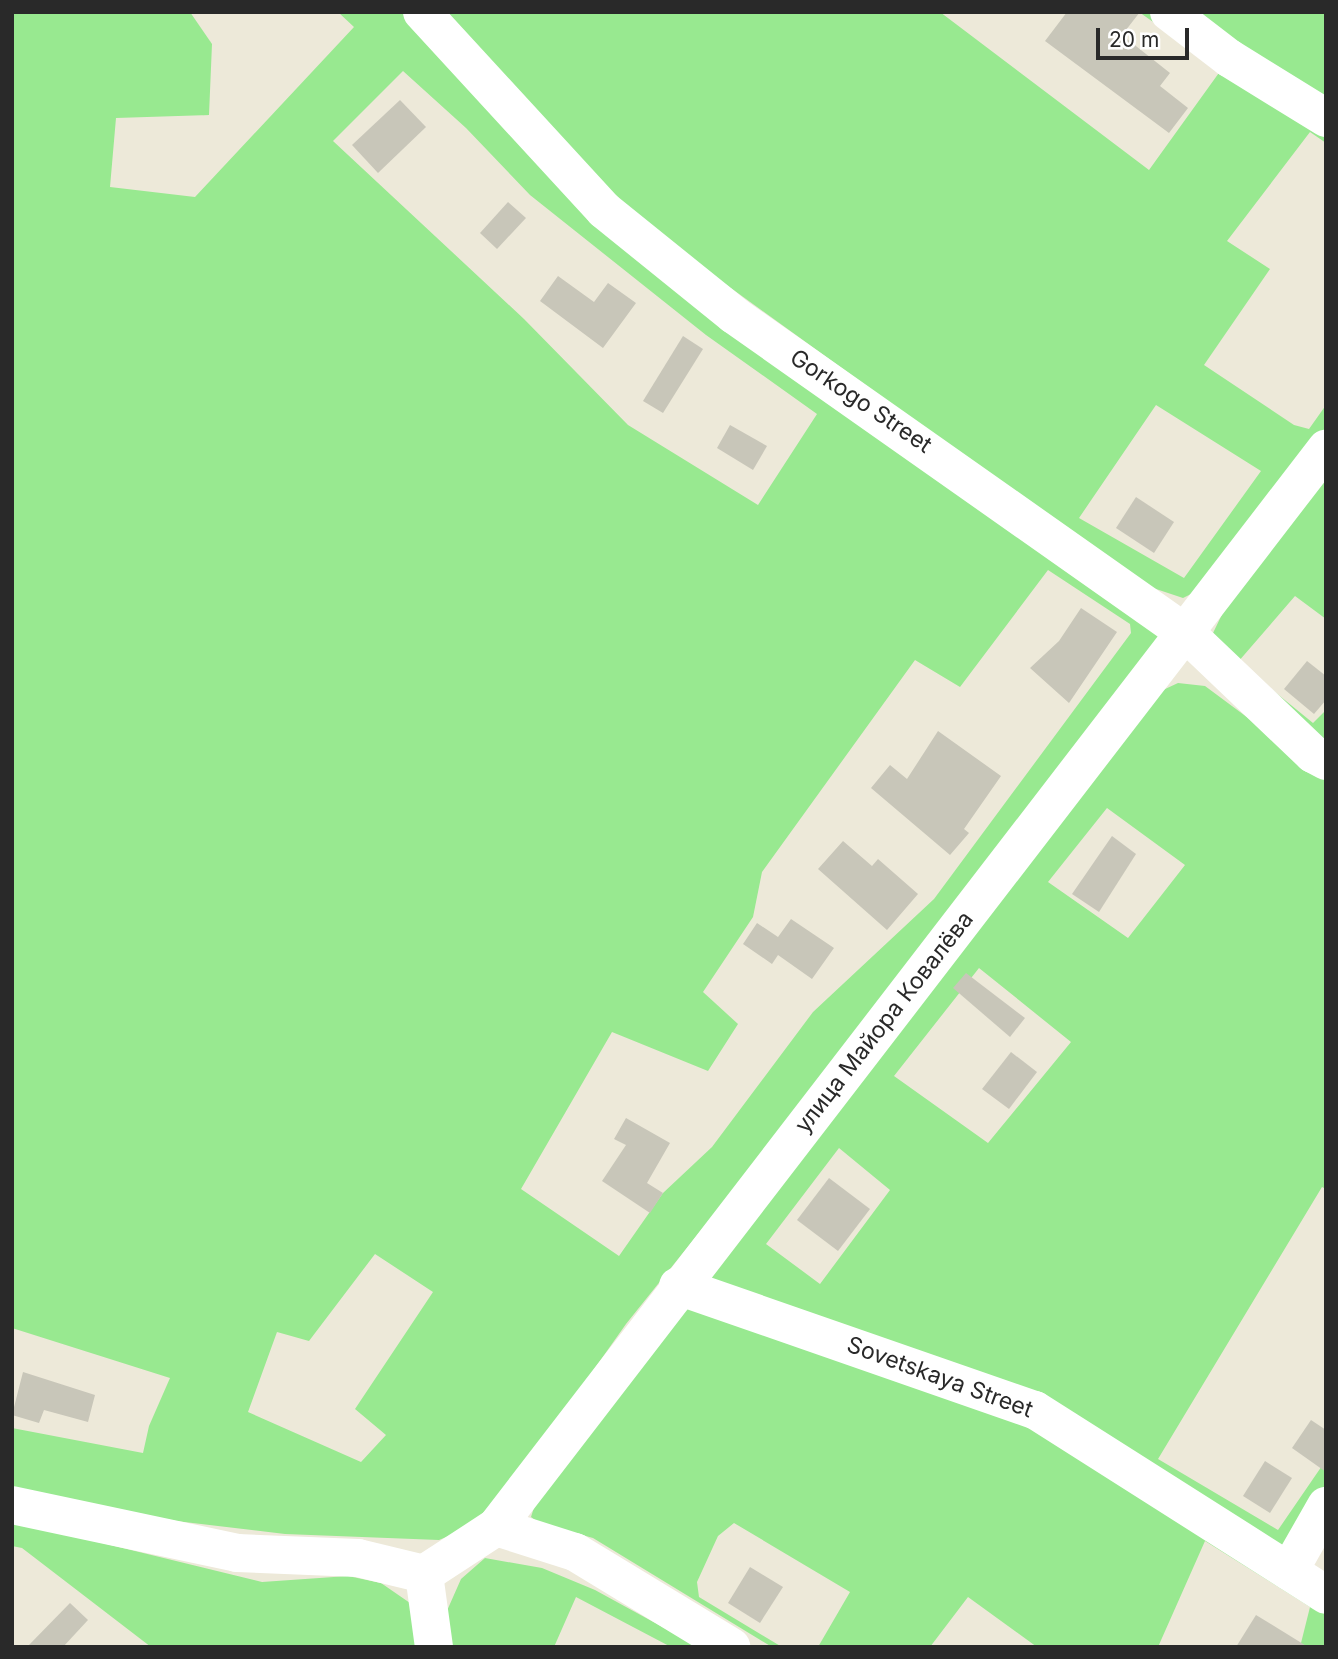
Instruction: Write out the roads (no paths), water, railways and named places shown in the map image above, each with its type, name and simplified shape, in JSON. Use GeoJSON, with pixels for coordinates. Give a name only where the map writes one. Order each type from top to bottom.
{"type":"FeatureCollection","features":[{"type":"Feature","properties":{"kind":"street","name":"Gorkogo Street"},"geometry":{"type":"LineString","coordinates":[[422,12],[615,218],[734,315],[1187,634],[1313,754],[1326,761]]}},
{"type":"Feature","properties":{"kind":"street"},"geometry":{"type":"LineString","coordinates":[[1169,12],[1229,58],[1326,118]]}},
{"type":"Feature","properties":{"kind":"street","name":"улица Майора Ковалёва"},"geometry":{"type":"LineString","coordinates":[[424,1573],[496,1527],[678,1286],[1187,634],[1326,449]]}},
{"type":"Feature","properties":{"kind":"street","name":"Sovetskaya Street"},"geometry":{"type":"LineString","coordinates":[[678,1286],[1035,1410],[1326,1595]]}},
{"type":"Feature","properties":{"kind":"street"},"geometry":{"type":"LineString","coordinates":[[12,1504],[237,1553],[358,1559],[424,1573],[434,1647]]}},
{"type":"Feature","properties":{"kind":"street"},"geometry":{"type":"LineString","coordinates":[[1289,1571],[1326,1506]]}},
{"type":"Feature","properties":{"kind":"street"},"geometry":{"type":"LineString","coordinates":[[496,1527],[575,1552],[731,1647]]}}]}
